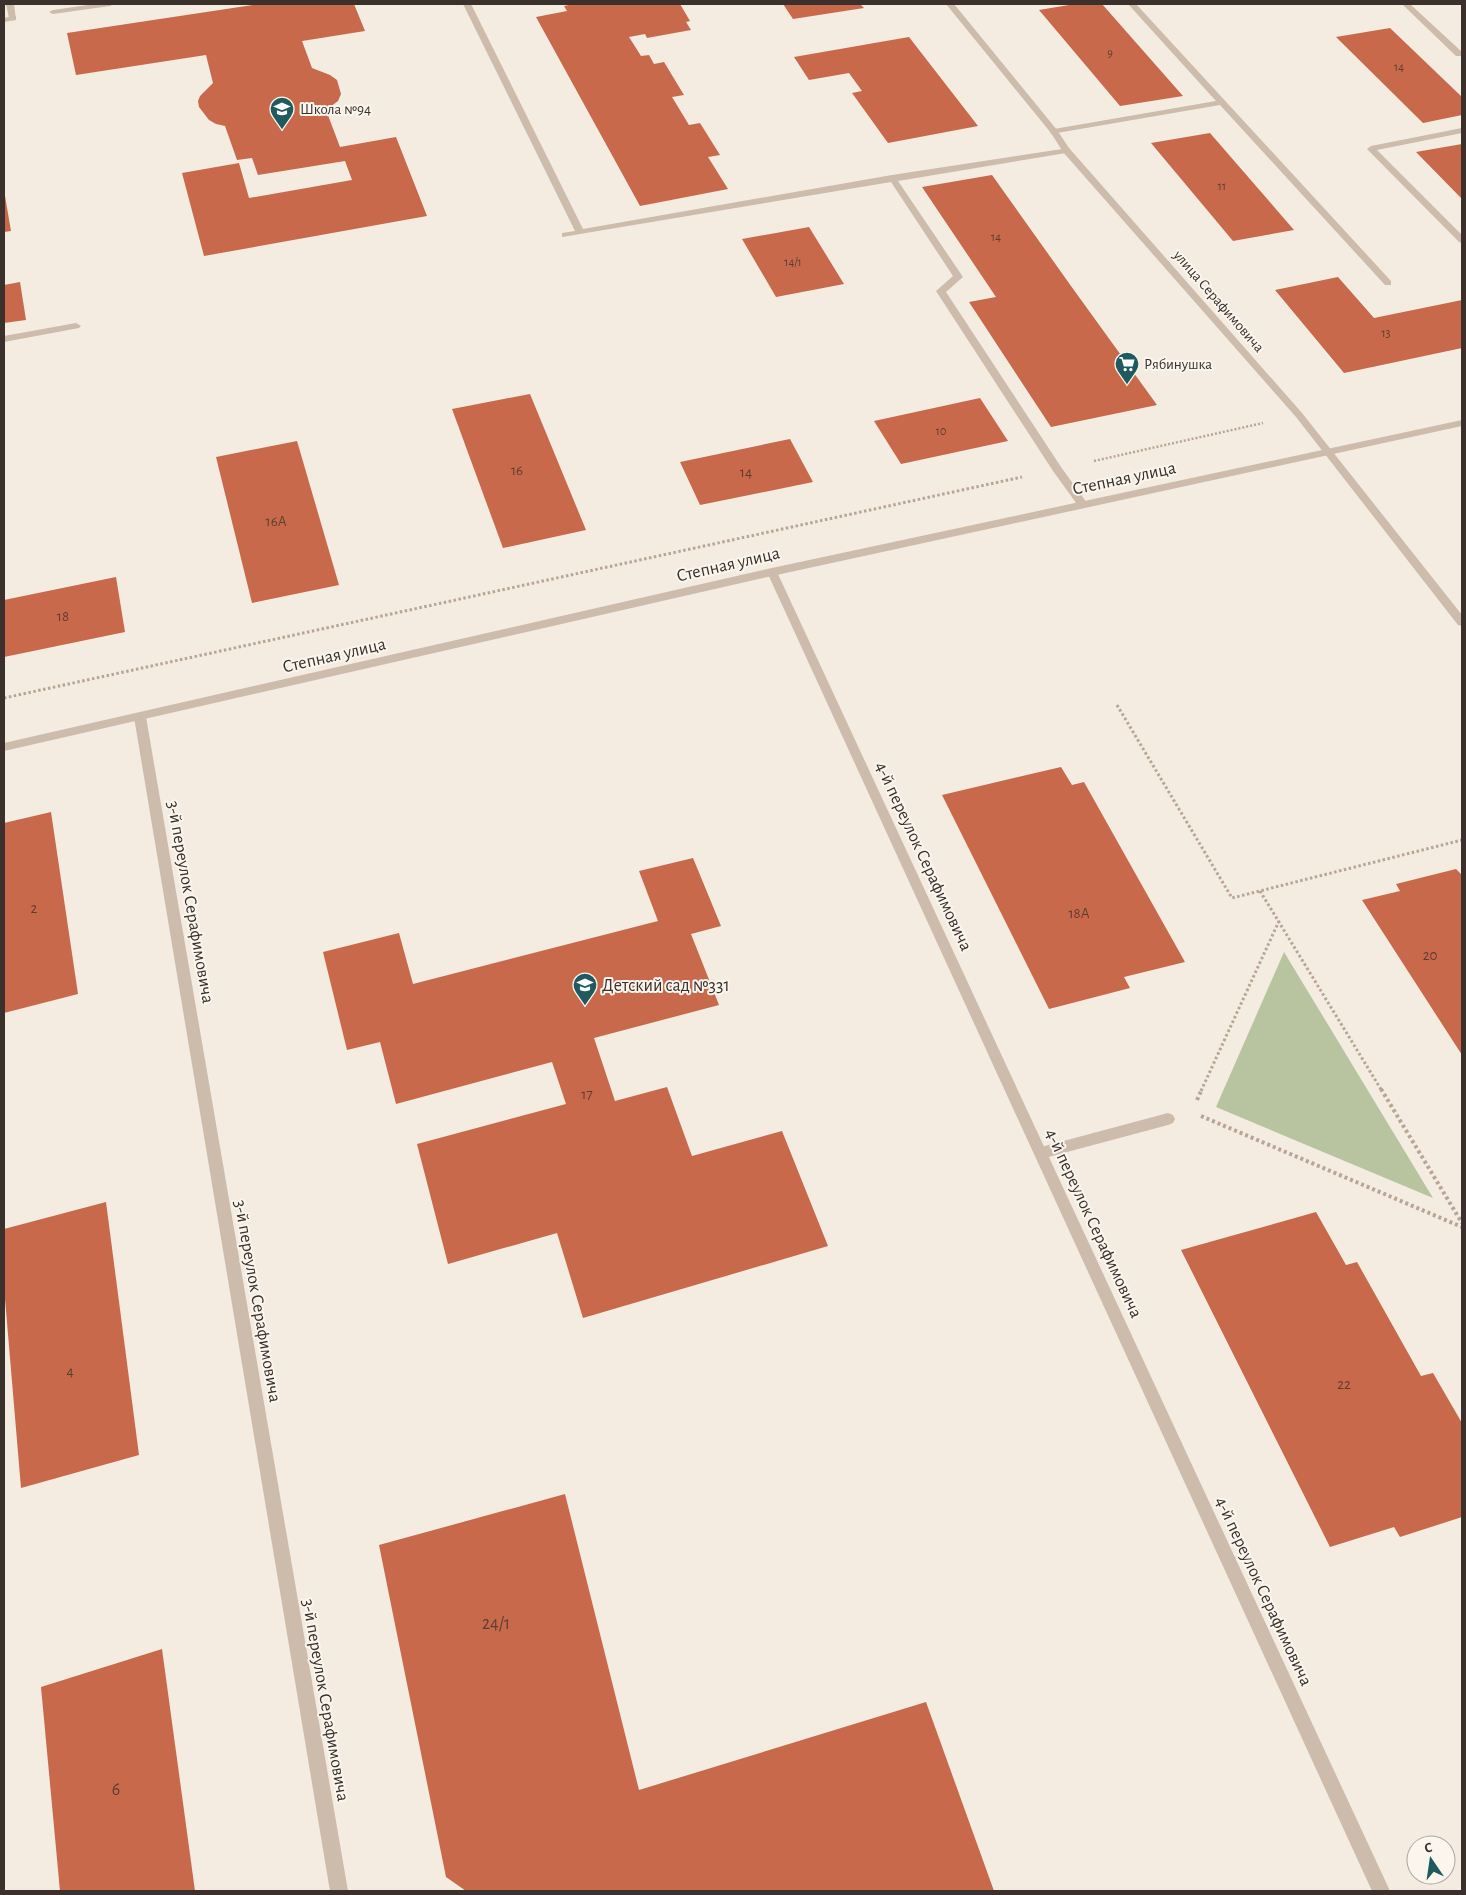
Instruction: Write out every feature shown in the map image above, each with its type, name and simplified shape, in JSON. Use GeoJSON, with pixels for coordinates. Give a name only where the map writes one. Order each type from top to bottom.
{"type":"FeatureCollection","features":[{"type":"Feature","properties":{"kind":"street"},"geometry":{"type":"LineString","coordinates":[[4,20],[13,18],[10,4]]}},
{"type":"Feature","properties":{"kind":"street"},"geometry":{"type":"LineString","coordinates":[[53,12],[110,4]]}},
{"type":"Feature","properties":{"kind":"street"},"geometry":{"type":"LineString","coordinates":[[467,4],[580,232]]}},
{"type":"Feature","properties":{"kind":"street","name":"улица Серафимовича"},"geometry":{"type":"LineString","coordinates":[[950,4],[1054,132],[1066,150],[1300,415],[1462,622]]}},
{"type":"Feature","properties":{"kind":"street"},"geometry":{"type":"LineString","coordinates":[[1132,4],[1388,283]]}},
{"type":"Feature","properties":{"kind":"street"},"geometry":{"type":"LineString","coordinates":[[1406,4],[1460,54]]}},
{"type":"Feature","properties":{"kind":"street"},"geometry":{"type":"LineString","coordinates":[[1054,132],[1222,102]]}},
{"type":"Feature","properties":{"kind":"street"},"geometry":{"type":"LineString","coordinates":[[1462,131],[1372,149],[1462,240]]}},
{"type":"Feature","properties":{"kind":"street"},"geometry":{"type":"LineString","coordinates":[[565,235],[1066,150]]}},
{"type":"Feature","properties":{"kind":"street"},"geometry":{"type":"LineString","coordinates":[[892,178],[958,277],[941,291],[1057,469],[1083,505]]}},
{"type":"Feature","properties":{"kind":"street"},"geometry":{"type":"LineString","coordinates":[[4,339],[76,326]]}},
{"type":"Feature","properties":{"kind":"street","name":"Степная улица"},"geometry":{"type":"LineString","coordinates":[[4,747],[772,572],[1462,423]]}},
{"type":"Feature","properties":{"kind":"street","name":"4-й переулок Серафимовича"},"geometry":{"type":"LineString","coordinates":[[772,572],[1381,1891]]}},
{"type":"Feature","properties":{"kind":"street","name":"3-й переулок Серафимовича"},"geometry":{"type":"LineString","coordinates":[[140,717],[339,1891]]}},
{"type":"Feature","properties":{"kind":"street"},"geometry":{"type":"LineString","coordinates":[[1041,1153],[1168,1119]]}},
{"type":"Feature","properties":{"kind":"path"},"geometry":{"type":"LineString","coordinates":[[4,698],[1300,415]]}},
{"type":"Feature","properties":{"kind":"path"},"geometry":{"type":"LineString","coordinates":[[1117,705],[1232,898],[1462,840]]}},
{"type":"Feature","properties":{"kind":"path"},"geometry":{"type":"LineString","coordinates":[[1260,891],[1462,1222]]}},
{"type":"Feature","properties":{"kind":"path"},"geometry":{"type":"LineString","coordinates":[[1195,1104],[1279,921]]}},
{"type":"Feature","properties":{"kind":"path"},"geometry":{"type":"LineString","coordinates":[[1200,1116],[1462,1227]]}},
{"type":"Feature","properties":{"kind":"green space"},"geometry":{"type":"Polygon","coordinates":[[[1284,952],[1433,1198],[1216,1107],[1284,952]]]}},
{"type":"Feature","properties":{"kind":"building"},"geometry":{"type":"Polygon","coordinates":[[[259,4],[354,4],[365,31],[302,41],[312,68],[337,80],[341,94],[338,101],[326,110],[340,147],[396,137],[427,216],[204,256],[182,173],[239,163],[249,198],[352,180],[345,161],[258,175],[252,158],[237,160],[225,126],[209,120],[199,107],[198,101],[200,96],[213,83],[206,55],[76,75],[67,33],[259,4]]]}},
{"type":"Feature","properties":{"kind":"building"},"geometry":{"type":"Polygon","coordinates":[[[574,4],[680,4],[690,21],[686,22],[691,30],[647,38],[645,34],[629,37],[641,56],[649,55],[654,64],[664,62],[684,95],[672,97],[689,125],[700,123],[720,155],[708,157],[728,189],[640,206],[536,17],[567,11],[564,6],[574,4]]]}},
{"type":"Feature","properties":{"kind":"building"},"geometry":{"type":"Polygon","coordinates":[[[783,4],[860,4],[864,8],[793,19],[783,4]]]}},
{"type":"Feature","properties":{"kind":"building"},"geometry":{"type":"Polygon","coordinates":[[[1075,4],[1102,4],[1183,96],[1120,106],[1039,10],[1075,4]]]}},
{"type":"Feature","properties":{"kind":"building"},"geometry":{"type":"Polygon","coordinates":[[[1390,28],[1462,97],[1462,115],[1423,123],[1336,37],[1390,28]]]}},
{"type":"Feature","properties":{"kind":"building"},"geometry":{"type":"Polygon","coordinates":[[[909,37],[978,126],[888,143],[852,93],[862,91],[849,73],[809,80],[794,57],[909,37]]]}},
{"type":"Feature","properties":{"kind":"building"},"geometry":{"type":"Polygon","coordinates":[[[1210,133],[1294,230],[1233,241],[1151,143],[1210,133]]]}},
{"type":"Feature","properties":{"kind":"building"},"geometry":{"type":"Polygon","coordinates":[[[1462,144],[1462,199],[1416,152],[1462,144]]]}},
{"type":"Feature","properties":{"kind":"building"},"geometry":{"type":"Polygon","coordinates":[[[992,175],[1157,405],[1051,427],[969,302],[996,297],[922,187],[992,175]]]}},
{"type":"Feature","properties":{"kind":"building"},"geometry":{"type":"Polygon","coordinates":[[[4,190],[11,231],[4,232],[4,190]]]}},
{"type":"Feature","properties":{"kind":"building"},"geometry":{"type":"Polygon","coordinates":[[[809,227],[844,284],[776,297],[742,239],[809,227]]]}},
{"type":"Feature","properties":{"kind":"building"},"geometry":{"type":"Polygon","coordinates":[[[1338,277],[1374,318],[1462,300],[1462,348],[1344,373],[1275,290],[1338,277]]]}},
{"type":"Feature","properties":{"kind":"building"},"geometry":{"type":"Polygon","coordinates":[[[20,282],[26,320],[4,323],[4,285],[20,282]]]}},
{"type":"Feature","properties":{"kind":"building"},"geometry":{"type":"Polygon","coordinates":[[[530,394],[586,530],[503,548],[452,409],[530,394]]]}},
{"type":"Feature","properties":{"kind":"building"},"geometry":{"type":"Polygon","coordinates":[[[980,398],[1008,441],[901,464],[874,421],[980,398]]]}},
{"type":"Feature","properties":{"kind":"building"},"geometry":{"type":"Polygon","coordinates":[[[790,439],[813,482],[700,505],[680,462],[790,439]]]}},
{"type":"Feature","properties":{"kind":"building"},"geometry":{"type":"Polygon","coordinates":[[[297,441],[339,585],[252,603],[216,457],[297,441]]]}},
{"type":"Feature","properties":{"kind":"building"},"geometry":{"type":"Polygon","coordinates":[[[116,577],[125,632],[4,657],[4,600],[116,577]]]}},
{"type":"Feature","properties":{"kind":"building"},"geometry":{"type":"Polygon","coordinates":[[[1061,767],[1072,785],[1084,782],[1185,962],[1124,977],[1130,988],[1049,1009],[942,795],[1061,767]]]}},
{"type":"Feature","properties":{"kind":"building"},"geometry":{"type":"Polygon","coordinates":[[[51,812],[78,994],[4,1013],[4,823],[51,812]]]}},
{"type":"Feature","properties":{"kind":"building"},"geometry":{"type":"Polygon","coordinates":[[[693,858],[721,926],[691,934],[719,1005],[594,1038],[615,1101],[667,1087],[692,1156],[782,1131],[828,1246],[583,1318],[557,1233],[448,1264],[417,1144],[566,1104],[552,1062],[396,1104],[380,1042],[347,1050],[323,952],[399,933],[413,984],[658,921],[639,871],[693,858]]]}},
{"type":"Feature","properties":{"kind":"building"},"geometry":{"type":"Polygon","coordinates":[[[1456,869],[1462,875],[1462,1055],[1362,900],[1400,891],[1396,884],[1456,869]]]}},
{"type":"Feature","properties":{"kind":"building"},"geometry":{"type":"Polygon","coordinates":[[[106,1202],[139,1455],[21,1488],[4,1287],[4,1229],[106,1202]]]}},
{"type":"Feature","properties":{"kind":"building"},"geometry":{"type":"Polygon","coordinates":[[[1316,1212],[1346,1265],[1357,1262],[1421,1376],[1433,1373],[1462,1423],[1462,1517],[1400,1537],[1394,1527],[1330,1547],[1181,1250],[1316,1212]]]}},
{"type":"Feature","properties":{"kind":"building"},"geometry":{"type":"Polygon","coordinates":[[[565,1494],[639,1790],[926,1702],[994,1891],[466,1891],[446,1877],[379,1545],[565,1494]]]}},
{"type":"Feature","properties":{"kind":"building"},"geometry":{"type":"Polygon","coordinates":[[[162,1649],[195,1891],[60,1891],[41,1687],[162,1649]]]}},
{"type":"Feature","properties":{"kind":"place","name":"Школа №94"},"geometry":{"type":"Point","coordinates":[282,130]}},
{"type":"Feature","properties":{"kind":"place","name":"Рябинушка"},"geometry":{"type":"Point","coordinates":[1127,385]}},
{"type":"Feature","properties":{"kind":"place","name":"Детский сад №331"},"geometry":{"type":"Point","coordinates":[585,1006]}}]}
